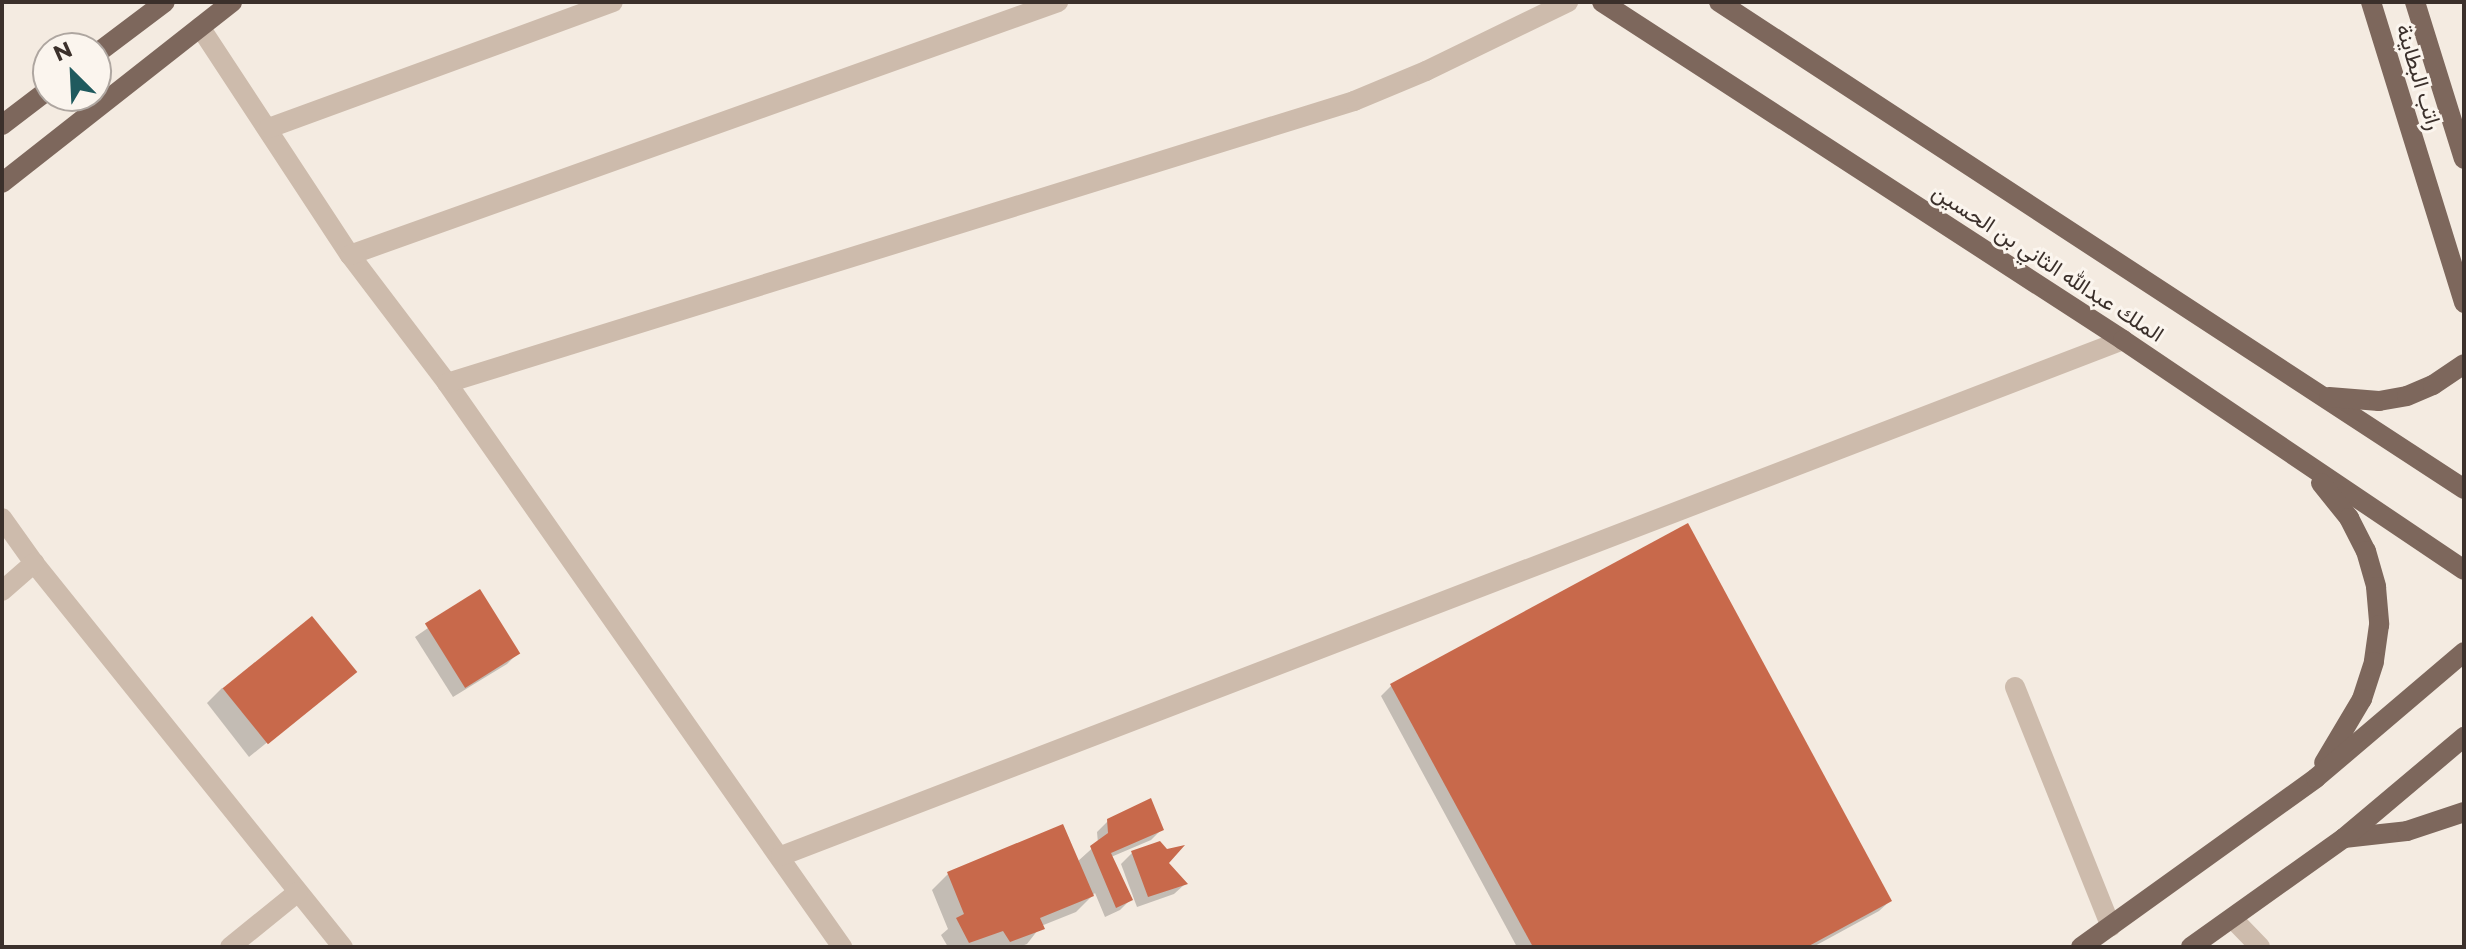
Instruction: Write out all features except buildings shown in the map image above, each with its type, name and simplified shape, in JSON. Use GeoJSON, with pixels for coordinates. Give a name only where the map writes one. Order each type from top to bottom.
{"type":"FeatureCollection","features":[{"type":"Feature","properties":{"kind":"main road"},"geometry":{"type":"LineString","coordinates":[[112,42],[165,2]]}},
{"type":"Feature","properties":{"kind":"main road"},"geometry":{"type":"LineString","coordinates":[[2,183],[232,2]]}},
{"type":"Feature","properties":{"kind":"main road","name":"الملك عبدالله الثاني بن الحسين"},"geometry":{"type":"LineString","coordinates":[[1602,2],[2123,340],[2308,468],[2464,570]]}},
{"type":"Feature","properties":{"kind":"main road","name":"الملك عبدالله الثاني بن الحسين"},"geometry":{"type":"LineString","coordinates":[[1719,2],[2464,489]]}},
{"type":"Feature","properties":{"kind":"main road","name":"راتب البطاينة"},"geometry":{"type":"LineString","coordinates":[[2371,2],[2464,303]]}},
{"type":"Feature","properties":{"kind":"main road","name":"راتب البطاينة"},"geometry":{"type":"LineString","coordinates":[[2415,2],[2464,159]]}},
{"type":"Feature","properties":{"kind":"main road"},"geometry":{"type":"LineString","coordinates":[[2,125],[32,102]]}},
{"type":"Feature","properties":{"kind":"main road"},"geometry":{"type":"LineString","coordinates":[[2322,396],[2350,401],[2407,396],[2433,385],[2464,364]]}},
{"type":"Feature","properties":{"kind":"main road"},"geometry":{"type":"LineString","coordinates":[[2308,468],[2349,518],[2366,551],[2376,587],[2379,625],[2374,662],[2362,699],[2316,778]]}},
{"type":"Feature","properties":{"kind":"main road"},"geometry":{"type":"LineString","coordinates":[[2081,947],[2316,778],[2464,652]]}},
{"type":"Feature","properties":{"kind":"main road"},"geometry":{"type":"LineString","coordinates":[[2191,947],[2344,838],[2464,737]]}},
{"type":"Feature","properties":{"kind":"main road"},"geometry":{"type":"LineString","coordinates":[[2344,838],[2407,831],[2464,812]]}},
{"type":"Feature","properties":{"kind":"street"},"geometry":{"type":"LineString","coordinates":[[269,128],[613,2]]}},
{"type":"Feature","properties":{"kind":"street"},"geometry":{"type":"LineString","coordinates":[[350,255],[1058,2]]}},
{"type":"Feature","properties":{"kind":"street"},"geometry":{"type":"LineString","coordinates":[[447,383],[1354,101],[1426,71],[1568,2]]}},
{"type":"Feature","properties":{"kind":"street"},"geometry":{"type":"LineString","coordinates":[[200,27],[350,255],[447,383],[842,947]]}},
{"type":"Feature","properties":{"kind":"street"},"geometry":{"type":"LineString","coordinates":[[781,856],[2123,340]]}},
{"type":"Feature","properties":{"kind":"street"},"geometry":{"type":"LineString","coordinates":[[2,518],[34,563],[343,947]]}},
{"type":"Feature","properties":{"kind":"street"},"geometry":{"type":"LineString","coordinates":[[2,591],[34,563]]}},
{"type":"Feature","properties":{"kind":"street"},"geometry":{"type":"LineString","coordinates":[[2015,687],[2111,927]]}},
{"type":"Feature","properties":{"kind":"street"},"geometry":{"type":"LineString","coordinates":[[230,947],[298,892]]}},
{"type":"Feature","properties":{"kind":"street"},"geometry":{"type":"LineString","coordinates":[[2233,919],[2260,947]]}}]}
